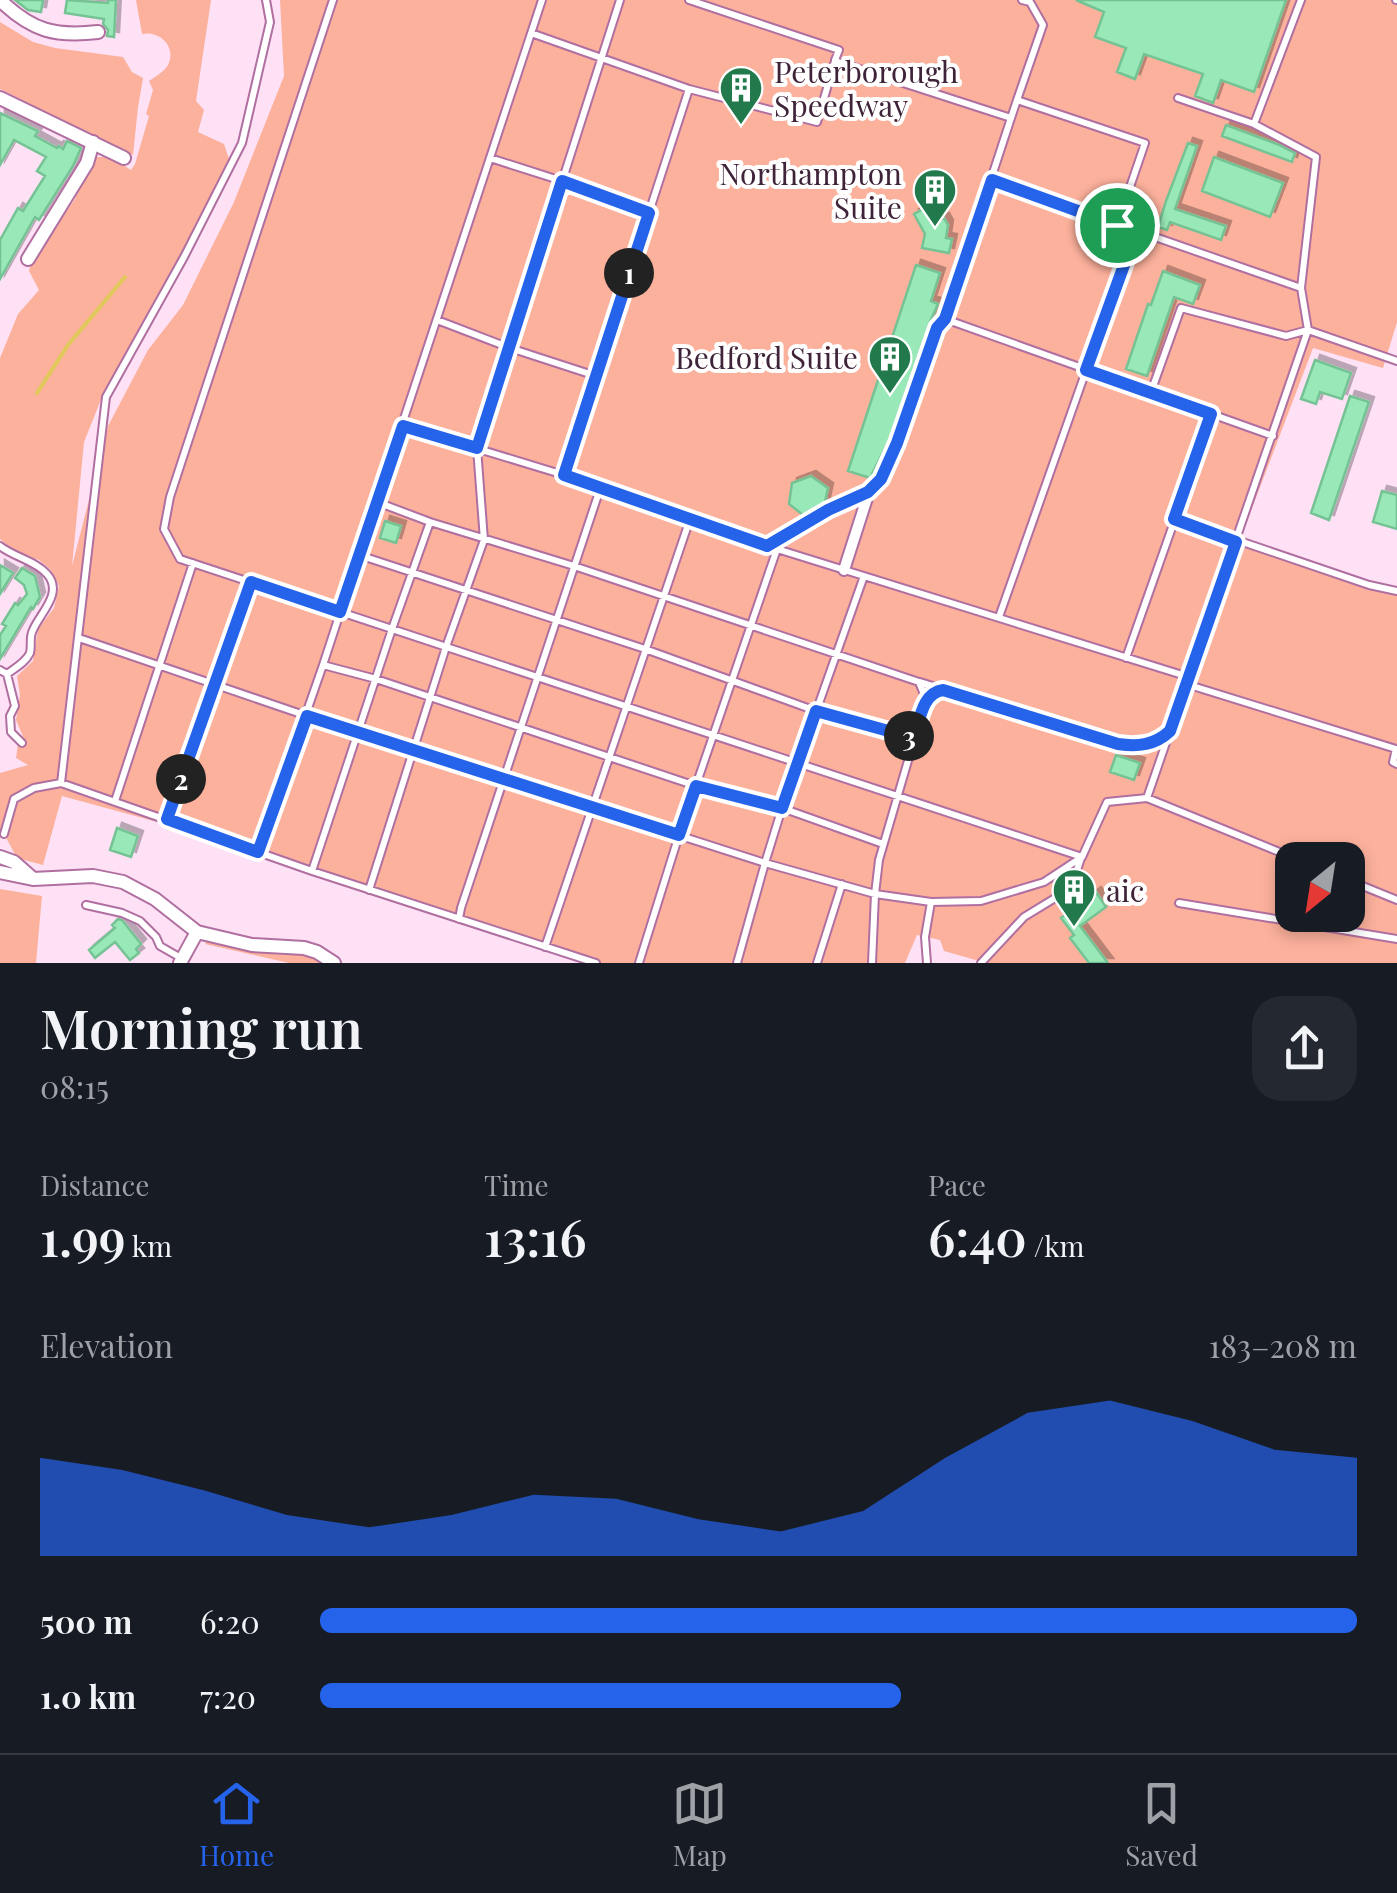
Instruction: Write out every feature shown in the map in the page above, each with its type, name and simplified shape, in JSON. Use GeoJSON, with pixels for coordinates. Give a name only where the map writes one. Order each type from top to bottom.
{"type":"FeatureCollection","features":[{"type":"Feature","properties":{"kind":"street"},"geometry":{"type":"LineString","coordinates":[[0,0],[37,29],[69,36],[98,32]]}},
{"type":"Feature","properties":{"kind":"street"},"geometry":{"type":"LineString","coordinates":[[0,98],[124,158]]}},
{"type":"Feature","properties":{"kind":"street"},"geometry":{"type":"LineString","coordinates":[[28,259],[87,163],[93,142]]}},
{"type":"Feature","properties":{"kind":"street"},"geometry":{"type":"LineString","coordinates":[[772,548],[828,510],[868,492],[881,479],[937,328],[945,319]]}},
{"type":"Feature","properties":{"kind":"street"},"geometry":{"type":"LineString","coordinates":[[844,570],[868,492]]}},
{"type":"Feature","properties":{"kind":"street"},"geometry":{"type":"LineString","coordinates":[[0,857],[14,862],[33,878]]}},
{"type":"Feature","properties":{"kind":"street"},"geometry":{"type":"LineString","coordinates":[[0,872],[33,878],[92,876],[123,882],[155,899],[197,932],[252,945],[304,948],[334,963]]}},
{"type":"Feature","properties":{"kind":"street"},"geometry":{"type":"LineString","coordinates":[[181,961],[197,932]]}},
{"type":"Feature","properties":{"kind":"lane"},"geometry":{"type":"LineString","coordinates":[[61,783],[106,397],[242,143],[270,22],[266,0]]}},
{"type":"Feature","properties":{"kind":"lane"},"geometry":{"type":"LineString","coordinates":[[333,0],[170,497],[164,530],[180,559],[1082,857]]}},
{"type":"Feature","properties":{"kind":"lane"},"geometry":{"type":"LineString","coordinates":[[258,852],[307,716],[542,0]]}},
{"type":"Feature","properties":{"kind":"lane"},"geometry":{"type":"LineString","coordinates":[[369,890],[484,540],[477,448],[620,0]]}},
{"type":"Feature","properties":{"kind":"lane"},"geometry":{"type":"LineString","coordinates":[[531,33],[690,89],[816,122],[839,50],[689,0]]}},
{"type":"Feature","properties":{"kind":"lane"},"geometry":{"type":"LineString","coordinates":[[1022,0],[1030,2],[1043,25],[945,319],[1273,436]]}},
{"type":"Feature","properties":{"kind":"lane"},"geometry":{"type":"LineString","coordinates":[[1254,124],[1302,0]]}},
{"type":"Feature","properties":{"kind":"lane"},"geometry":{"type":"LineString","coordinates":[[835,61],[1011,118]]}},
{"type":"Feature","properties":{"kind":"lane"},"geometry":{"type":"LineString","coordinates":[[564,475],[690,89]]}},
{"type":"Feature","properties":{"kind":"lane"},"geometry":{"type":"LineString","coordinates":[[1147,798],[1308,330],[1301,288],[1316,156],[1254,124],[1178,98]]}},
{"type":"Feature","properties":{"kind":"lane"},"geometry":{"type":"LineString","coordinates":[[1018,100],[1145,143],[1117,225]]}},
{"type":"Feature","properties":{"kind":"lane"},"geometry":{"type":"LineString","coordinates":[[490,158],[649,213]]}},
{"type":"Feature","properties":{"kind":"lane"},"geometry":{"type":"LineString","coordinates":[[992,180],[1301,288]]}},
{"type":"Feature","properties":{"kind":"lane"},"geometry":{"type":"LineString","coordinates":[[999,617],[1136,232]]}},
{"type":"Feature","properties":{"kind":"lane"},"geometry":{"type":"LineString","coordinates":[[1151,392],[1181,308],[1286,336],[1308,330],[1397,360]]}},
{"type":"Feature","properties":{"kind":"lane"},"geometry":{"type":"LineString","coordinates":[[437,320],[596,376]]}},
{"type":"Feature","properties":{"kind":"lane"},"geometry":{"type":"LineString","coordinates":[[1126,658],[1211,414]]}},
{"type":"Feature","properties":{"kind":"lane"},"geometry":{"type":"LineString","coordinates":[[403,426],[564,475],[772,548],[1126,658],[1396,750],[1393,762],[1397,764]]}},
{"type":"Feature","properties":{"kind":"lane"},"geometry":{"type":"LineString","coordinates":[[459,919],[600,488]]}},
{"type":"Feature","properties":{"kind":"lane"},"geometry":{"type":"LineString","coordinates":[[377,502],[1118,744],[1149,744],[1170,731]]}},
{"type":"Feature","properties":{"kind":"lane"},"geometry":{"type":"LineString","coordinates":[[545,946],[690,519]]}},
{"type":"Feature","properties":{"kind":"lane"},"geometry":{"type":"LineString","coordinates":[[1174,519],[1397,591]]}},
{"type":"Feature","properties":{"kind":"lane"},"geometry":{"type":"LineString","coordinates":[[312,871],[430,522]]}},
{"type":"Feature","properties":{"kind":"lane"},"geometry":{"type":"LineString","coordinates":[[0,546],[45,570],[52,581],[52,596],[30,633],[30,652],[22,663],[3,672],[15,706],[10,716],[12,732],[22,743]]}},
{"type":"Feature","properties":{"kind":"lane"},"geometry":{"type":"LineString","coordinates":[[639,963],[751,626],[772,548]]}},
{"type":"Feature","properties":{"kind":"lane"},"geometry":{"type":"LineString","coordinates":[[359,555],[645,649],[816,711],[914,738]]}},
{"type":"Feature","properties":{"kind":"lane"},"geometry":{"type":"LineString","coordinates":[[115,800],[193,563]]}},
{"type":"Feature","properties":{"kind":"lane"},"geometry":{"type":"LineString","coordinates":[[737,963],[782,808],[864,576]]}},
{"type":"Feature","properties":{"kind":"lane"},"geometry":{"type":"LineString","coordinates":[[167,819],[251,582]]}},
{"type":"Feature","properties":{"kind":"lane"},"geometry":{"type":"LineString","coordinates":[[79,638],[307,716],[875,894],[930,902],[982,901],[1044,882],[1082,857]]}},
{"type":"Feature","properties":{"kind":"lane"},"geometry":{"type":"LineString","coordinates":[[323,665],[430,696],[696,786],[782,808],[883,844]]}},
{"type":"Feature","properties":{"kind":"lane"},"geometry":{"type":"LineString","coordinates":[[919,682],[926,698]]}},
{"type":"Feature","properties":{"kind":"lane"},"geometry":{"type":"LineString","coordinates":[[872,963],[875,894],[883,844],[926,698],[943,690]]}},
{"type":"Feature","properties":{"kind":"lane"},"geometry":{"type":"LineString","coordinates":[[4,834],[14,799],[34,788],[61,783],[312,871],[596,963]]}},
{"type":"Feature","properties":{"kind":"lane"},"geometry":{"type":"LineString","coordinates":[[981,963],[1024,917],[1060,895],[1072,882],[1107,802],[1147,798],[1275,850]]}},
{"type":"Feature","properties":{"kind":"lane"},"geometry":{"type":"LineString","coordinates":[[818,963],[842,884]]}},
{"type":"Feature","properties":{"kind":"lane"},"geometry":{"type":"LineString","coordinates":[[1365,887],[1397,900]]}},
{"type":"Feature","properties":{"kind":"lane"},"geometry":{"type":"LineString","coordinates":[[927,963],[925,938],[930,902]]}},
{"type":"Feature","properties":{"kind":"lane"},"geometry":{"type":"LineString","coordinates":[[1180,903],[1397,939]]}},
{"type":"Feature","properties":{"kind":"lane"},"geometry":{"type":"LineString","coordinates":[[86,905],[140,921],[160,946],[181,961]]}},
{"type":"Feature","properties":{"kind":"shaded area"},"geometry":{"type":"Polygon","coordinates":[[[136,0],[211,0],[196,101],[204,110],[198,132],[224,144],[231,165],[161,298],[104,392],[84,442],[72,566],[108,426],[148,350],[183,305],[234,202],[284,76],[280,0],[1397,0],[1397,322],[1383,368],[1313,348],[1241,537],[1397,596],[1397,963],[986,963],[944,951],[940,940],[917,935],[905,963],[584,963],[161,823],[62,796],[43,865],[17,858],[4,834],[0,834],[0,773],[28,765],[16,758],[18,744],[25,741],[16,720],[20,695],[17,676],[33,661],[38,629],[54,608],[59,586],[50,569],[39,560],[14,551],[0,539],[0,358],[18,314],[39,290],[29,271],[31,262],[75,199],[88,157],[111,157],[131,170],[135,164],[149,116],[146,114],[153,90],[149,81],[164,70],[170,58],[165,41],[142,34],[136,0]]]}},
{"type":"Feature","properties":{"kind":"shaded area"},"geometry":{"type":"Polygon","coordinates":[[[0,22],[33,42],[123,57],[132,72],[143,78],[133,155],[0,89],[0,22]]]}},
{"type":"Feature","properties":{"kind":"shaded area"},"geometry":{"type":"Polygon","coordinates":[[[0,889],[42,896],[36,963],[0,963],[0,889]]]}},
{"type":"Feature","properties":{"kind":"shaded area"},"geometry":{"type":"Polygon","coordinates":[[[207,941],[306,955],[322,963],[289,963],[205,944],[207,941]]]}},
{"type":"Feature","properties":{"kind":"building"},"geometry":{"type":"Polygon","coordinates":[[[15,0],[43,0],[41,12],[28,10],[15,0]]]}},
{"type":"Feature","properties":{"kind":"building"},"geometry":{"type":"Polygon","coordinates":[[[67,0],[116,0],[114,37],[107,36],[104,19],[65,13],[67,0]]]}},
{"type":"Feature","properties":{"kind":"building"},"geometry":{"type":"Polygon","coordinates":[[[1076,0],[1286,0],[1254,92],[1221,80],[1213,103],[1195,96],[1203,74],[1144,54],[1135,79],[1117,72],[1126,48],[1095,37],[1104,12],[1076,0]]]}},
{"type":"Feature","properties":{"kind":"building"},"geometry":{"type":"Polygon","coordinates":[[[0,113],[38,131],[35,136],[57,148],[63,149],[67,141],[81,148],[0,279],[0,240],[18,208],[23,211],[45,176],[37,171],[46,157],[14,140],[0,165],[0,113]]]}},
{"type":"Feature","properties":{"kind":"building"},"geometry":{"type":"Polygon","coordinates":[[[1226,125],[1295,153],[1292,162],[1222,136],[1226,125]]]}},
{"type":"Feature","properties":{"kind":"building"},"geometry":{"type":"Polygon","coordinates":[[[1188,143],[1197,146],[1175,209],[1226,226],[1221,240],[1170,222],[1167,230],[1158,227],[1188,143]]]}},
{"type":"Feature","properties":{"kind":"building"},"geometry":{"type":"Polygon","coordinates":[[[1214,157],[1283,183],[1270,217],[1202,191],[1214,157]]]}},
{"type":"Feature","properties":{"kind":"building","name":"Northampton Suite"},"geometry":{"type":"Polygon","coordinates":[[[925,208],[934,223],[944,218],[948,225],[946,238],[952,239],[949,253],[922,248],[925,234],[914,214],[925,208]]]}},
{"type":"Feature","properties":{"kind":"building"},"geometry":{"type":"Polygon","coordinates":[[[916,265],[940,273],[931,301],[938,304],[889,440],[870,478],[848,471],[916,265]]]}},
{"type":"Feature","properties":{"kind":"building"},"geometry":{"type":"Polygon","coordinates":[[[1163,271],[1200,285],[1193,304],[1174,297],[1147,376],[1126,369],[1163,271]]]}},
{"type":"Feature","properties":{"kind":"building"},"geometry":{"type":"Polygon","coordinates":[[[1315,360],[1351,373],[1342,399],[1320,392],[1316,404],[1301,399],[1315,360]]]}},
{"type":"Feature","properties":{"kind":"building"},"geometry":{"type":"Polygon","coordinates":[[[1350,396],[1369,402],[1329,520],[1311,513],[1350,396]]]}},
{"type":"Feature","properties":{"kind":"building"},"geometry":{"type":"Polygon","coordinates":[[[811,476],[828,488],[825,502],[803,515],[789,504],[792,483],[811,476]]]}},
{"type":"Feature","properties":{"kind":"building"},"geometry":{"type":"Polygon","coordinates":[[[1382,491],[1397,495],[1397,529],[1373,522],[1382,491]]]}},
{"type":"Feature","properties":{"kind":"building"},"geometry":{"type":"Polygon","coordinates":[[[385,521],[401,526],[396,543],[380,538],[385,521]]]}},
{"type":"Feature","properties":{"kind":"building"},"geometry":{"type":"Polygon","coordinates":[[[0,565],[13,573],[0,594],[0,565]]]}},
{"type":"Feature","properties":{"kind":"building"},"geometry":{"type":"Polygon","coordinates":[[[22,568],[35,576],[40,597],[0,659],[0,635],[6,626],[2,624],[15,603],[18,605],[27,594],[15,578],[22,568]]]}},
{"type":"Feature","properties":{"kind":"building"},"geometry":{"type":"Polygon","coordinates":[[[1116,755],[1140,763],[1134,780],[1110,772],[1116,755]]]}},
{"type":"Feature","properties":{"kind":"building"},"geometry":{"type":"Polygon","coordinates":[[[117,828],[138,836],[131,857],[110,850],[117,828]]]}},
{"type":"Feature","properties":{"kind":"building","name":"aic"},"geometry":{"type":"Polygon","coordinates":[[[1096,892],[1106,907],[1080,926],[1108,963],[1089,963],[1061,918],[1096,892]]]}},
{"type":"Feature","properties":{"kind":"building"},"geometry":{"type":"Polygon","coordinates":[[[118,919],[141,944],[136,949],[139,953],[130,960],[115,942],[95,958],[89,950],[115,928],[112,925],[118,919]]]}},
{"type":"Feature","properties":{"kind":"waterway"},"geometry":{"type":"LineString","coordinates":[[37,393],[68,345],[125,277]]}},
{"type":"Feature","properties":{"kind":"place","name":"Peterborough Speedway"},"geometry":{"type":"Point","coordinates":[741,126]}},
{"type":"Feature","properties":{"kind":"place","name":"Northampton Suite"},"geometry":{"type":"Point","coordinates":[935,228]}},
{"type":"Feature","properties":{"kind":"place","name":"Bedford Suite"},"geometry":{"type":"Point","coordinates":[890,395]}},
{"type":"Feature","properties":{"kind":"place","name":"aic"},"geometry":{"type":"Point","coordinates":[1074,928]}},
{"type":"Feature","properties":{"kind":"route"},"geometry":{"type":"LineString","coordinates":[[992,180],[1117,225],[1136,232],[1086,370],[1211,414],[1174,519],[1236,542],[1170,731],[1164,737],[1149,744],[1118,744],[943,690],[926,698],[914,738],[816,711],[782,808],[696,786],[679,835],[307,716],[258,852],[167,819],[251,582],[340,612],[403,426],[477,448],[562,181],[649,213],[564,475],[767,546],[868,492],[881,479],[937,328],[945,319],[992,180]]}}]}
